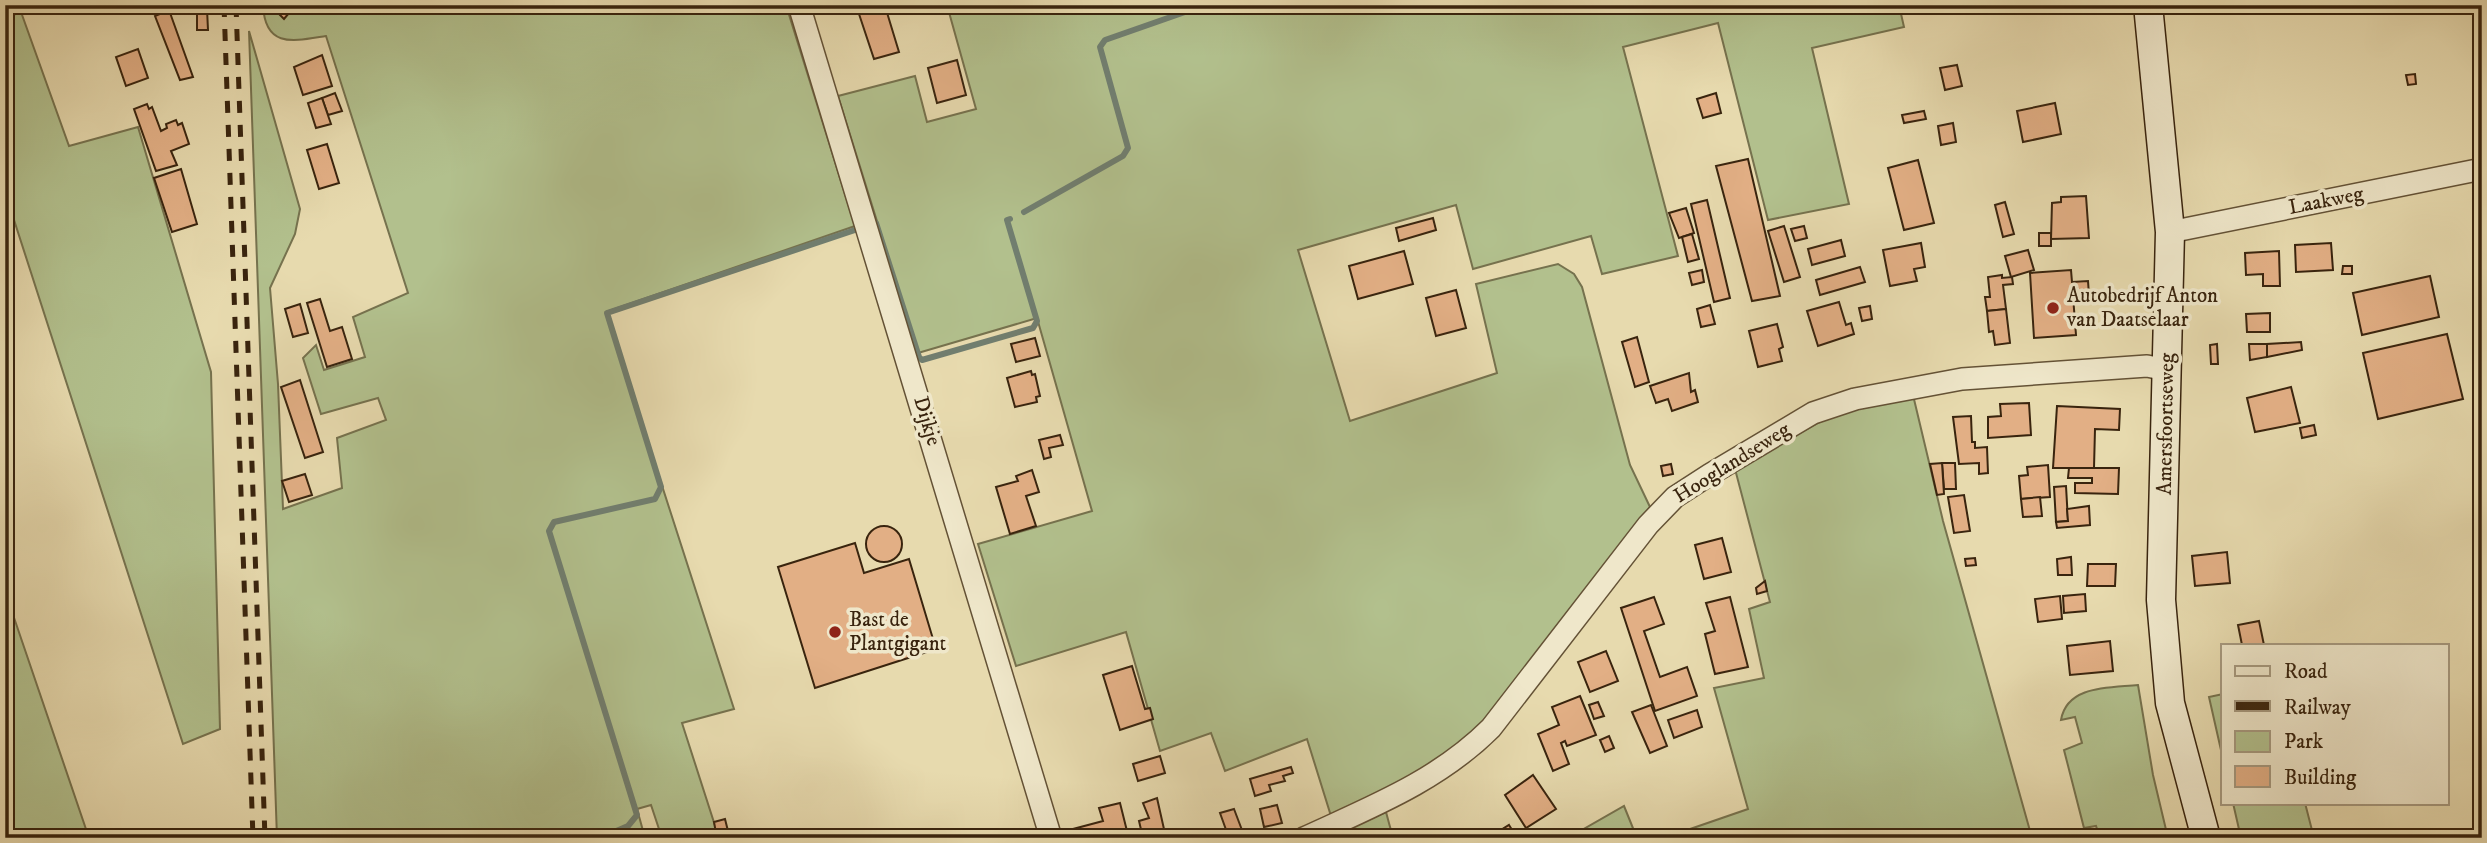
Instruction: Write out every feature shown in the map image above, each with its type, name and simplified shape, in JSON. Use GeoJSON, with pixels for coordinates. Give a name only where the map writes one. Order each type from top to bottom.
{"type":"FeatureCollection","features":[{"type":"Feature","properties":{"kind":"main road","name":"Amersfoortseweg"},"geometry":{"type":"LineString","coordinates":[[2148,5],[2170,232],[2162,613],[2170,703],[2206,838]]}},
{"type":"Feature","properties":{"kind":"street","name":"Dijkje"},"geometry":{"type":"LineString","coordinates":[[799,5],[1051,838]]}},
{"type":"Feature","properties":{"kind":"street","name":"Laakweg"},"geometry":{"type":"LineString","coordinates":[[2170,232],[2482,169]]}},
{"type":"Feature","properties":{"kind":"street","name":"Hooglandseweg"},"geometry":{"type":"LineString","coordinates":[[1304,838],[1428,778],[1465,753],[1491,728],[1648,525],[1675,496],[1813,413],[1879,393],[1962,379],[2147,366],[2167,370]]}},
{"type":"Feature","properties":{"kind":"green space"},"geometry":{"type":"Polygon","coordinates":[[[263,5],[786,5],[855,226],[606,312],[734,709],[682,723],[719,838],[662,838],[651,805],[637,809],[645,838],[277,838],[249,31],[300,209],[295,234],[270,288],[278,384],[283,509],[342,488],[337,438],[386,420],[378,398],[321,414],[303,358],[316,345],[324,370],[365,357],[353,317],[408,293],[326,36],[283,39],[269,29],[263,5]]]}},
{"type":"Feature","properties":{"kind":"green space"},"geometry":{"type":"Polygon","coordinates":[[[947,5],[1899,5],[1904,27],[1812,48],[1849,204],[1768,220],[1718,23],[1623,47],[1678,256],[1602,274],[1591,236],[1473,269],[1456,205],[1298,250],[1350,421],[1497,373],[1476,284],[1558,264],[1574,274],[1582,287],[1630,465],[1650,507],[1534,660],[1473,733],[1430,767],[1331,816],[1307,739],[1225,771],[1211,733],[1160,751],[1126,632],[1016,666],[978,544],[1092,511],[1037,318],[918,353],[838,96],[915,76],[927,122],[976,109],[947,5]]]}},
{"type":"Feature","properties":{"kind":"green space"},"geometry":{"type":"Polygon","coordinates":[[[21,12],[69,146],[138,127],[211,372],[220,729],[183,744],[5,192],[5,18],[21,12]]]}},
{"type":"Feature","properties":{"kind":"green space"},"geometry":{"type":"Polygon","coordinates":[[[1913,395],[1943,521],[2032,838],[1664,838],[1748,809],[1714,688],[1764,678],[1749,609],[1770,602],[1735,469],[1838,412],[1913,395]]]}},
{"type":"Feature","properties":{"kind":"green space"},"geometry":{"type":"Polygon","coordinates":[[[5,592],[8,600],[89,838],[5,838],[5,592]]]}},
{"type":"Feature","properties":{"kind":"green space"},"geometry":{"type":"Polygon","coordinates":[[[2138,685],[2153,775],[2168,838],[2100,838],[2096,826],[2084,828],[2064,750],[2082,743],[2075,717],[2061,720],[2065,709],[2081,694],[2103,688],[2138,685]]]}},
{"type":"Feature","properties":{"kind":"green space"},"geometry":{"type":"Polygon","coordinates":[[[2221,694],[2221,750],[2209,697],[2221,694]]]}},
{"type":"Feature","properties":{"kind":"green space"},"geometry":{"type":"Polygon","coordinates":[[[2233,804],[2305,804],[2314,838],[2241,838],[2233,804]]]}},
{"type":"Feature","properties":{"kind":"green space"},"geometry":{"type":"Polygon","coordinates":[[[1624,806],[1637,838],[1568,838],[1624,806]]]}},
{"type":"Feature","properties":{"kind":"green space"},"geometry":{"type":"Polygon","coordinates":[[[1386,812],[1393,838],[1331,838],[1331,836],[1386,812]]]}},
{"type":"Feature","properties":{"kind":"building"},"geometry":{"type":"Polygon","coordinates":[[[885,6],[899,52],[874,59],[859,14],[885,6]]]}},
{"type":"Feature","properties":{"kind":"building"},"geometry":{"type":"Polygon","coordinates":[[[284,8],[289,13],[284,19],[279,14],[284,8]]]}},
{"type":"Feature","properties":{"kind":"building"},"geometry":{"type":"Polygon","coordinates":[[[197,9],[207,9],[208,30],[197,30],[197,9]]]}},
{"type":"Feature","properties":{"kind":"building"},"geometry":{"type":"Polygon","coordinates":[[[169,10],[193,77],[180,80],[155,16],[169,10]]]}},
{"type":"Feature","properties":{"kind":"building"},"geometry":{"type":"Polygon","coordinates":[[[138,49],[148,78],[126,86],[116,57],[138,49]]]}},
{"type":"Feature","properties":{"kind":"building"},"geometry":{"type":"Polygon","coordinates":[[[322,55],[332,86],[303,95],[294,67],[322,55]]]}},
{"type":"Feature","properties":{"kind":"building"},"geometry":{"type":"Polygon","coordinates":[[[957,60],[966,95],[937,103],[928,68],[957,60]]]}},
{"type":"Feature","properties":{"kind":"building"},"geometry":{"type":"Polygon","coordinates":[[[1957,65],[1962,86],[1945,90],[1940,68],[1957,65]]]}},
{"type":"Feature","properties":{"kind":"building"},"geometry":{"type":"Polygon","coordinates":[[[2415,74],[2416,84],[2408,85],[2406,75],[2415,74]]]}},
{"type":"Feature","properties":{"kind":"building"},"geometry":{"type":"Polygon","coordinates":[[[335,93],[342,111],[328,115],[322,98],[335,93]]]}},
{"type":"Feature","properties":{"kind":"building"},"geometry":{"type":"Polygon","coordinates":[[[1716,93],[1721,113],[1703,118],[1697,99],[1716,93]]]}},
{"type":"Feature","properties":{"kind":"building"},"geometry":{"type":"Polygon","coordinates":[[[322,98],[331,124],[316,128],[308,103],[322,98]]]}},
{"type":"Feature","properties":{"kind":"building"},"geometry":{"type":"Polygon","coordinates":[[[2055,103],[2061,134],[2023,142],[2017,111],[2055,103]]]}},
{"type":"Feature","properties":{"kind":"building"},"geometry":{"type":"Polygon","coordinates":[[[147,104],[149,109],[152,107],[161,131],[167,128],[166,124],[176,120],[178,125],[182,123],[189,144],[171,151],[177,165],[156,171],[134,109],[147,104]]]}},
{"type":"Feature","properties":{"kind":"building"},"geometry":{"type":"Polygon","coordinates":[[[1924,111],[1926,119],[1904,123],[1902,115],[1924,111]]]}},
{"type":"Feature","properties":{"kind":"building"},"geometry":{"type":"Polygon","coordinates":[[[1953,123],[1956,142],[1941,145],[1938,126],[1953,123]]]}},
{"type":"Feature","properties":{"kind":"building"},"geometry":{"type":"Polygon","coordinates":[[[327,144],[339,183],[319,189],[307,150],[327,144]]]}},
{"type":"Feature","properties":{"kind":"building"},"geometry":{"type":"Polygon","coordinates":[[[1748,159],[1780,296],[1752,301],[1716,166],[1748,159]]]}},
{"type":"Feature","properties":{"kind":"building"},"geometry":{"type":"Polygon","coordinates":[[[1918,160],[1934,223],[1904,230],[1888,168],[1918,160]]]}},
{"type":"Feature","properties":{"kind":"building"},"geometry":{"type":"Polygon","coordinates":[[[181,169],[197,224],[172,232],[154,178],[181,169]]]}},
{"type":"Feature","properties":{"kind":"building"},"geometry":{"type":"Polygon","coordinates":[[[2086,196],[2089,238],[2051,239],[2052,203],[2061,202],[2061,197],[2086,196]]]}},
{"type":"Feature","properties":{"kind":"building"},"geometry":{"type":"Polygon","coordinates":[[[1707,200],[1730,298],[1714,302],[1691,204],[1707,200]]]}},
{"type":"Feature","properties":{"kind":"building"},"geometry":{"type":"Polygon","coordinates":[[[2005,202],[2014,234],[2003,237],[1995,205],[2005,202]]]}},
{"type":"Feature","properties":{"kind":"building"},"geometry":{"type":"Polygon","coordinates":[[[1686,208],[1694,233],[1679,238],[1669,213],[1686,208]]]}},
{"type":"Feature","properties":{"kind":"building"},"geometry":{"type":"Polygon","coordinates":[[[1433,218],[1436,230],[1399,241],[1396,228],[1433,218]]]}},
{"type":"Feature","properties":{"kind":"building"},"geometry":{"type":"Polygon","coordinates":[[[1784,226],[1800,277],[1784,282],[1768,231],[1784,226]]]}},
{"type":"Feature","properties":{"kind":"building"},"geometry":{"type":"Polygon","coordinates":[[[1804,226],[1807,238],[1795,241],[1791,229],[1804,226]]]}},
{"type":"Feature","properties":{"kind":"building"},"geometry":{"type":"Polygon","coordinates":[[[2039,233],[2051,233],[2051,246],[2039,246],[2039,233]]]}},
{"type":"Feature","properties":{"kind":"building"},"geometry":{"type":"Polygon","coordinates":[[[1692,234],[1699,259],[1688,262],[1682,237],[1692,234]]]}},
{"type":"Feature","properties":{"kind":"building"},"geometry":{"type":"Polygon","coordinates":[[[1841,240],[1845,256],[1812,265],[1808,249],[1841,240]]]}},
{"type":"Feature","properties":{"kind":"building"},"geometry":{"type":"Polygon","coordinates":[[[1921,243],[1925,267],[1914,269],[1917,281],[1890,286],[1883,250],[1921,243]]]}},
{"type":"Feature","properties":{"kind":"building"},"geometry":{"type":"Polygon","coordinates":[[[2331,243],[2333,270],[2296,272],[2295,245],[2331,243]]]}},
{"type":"Feature","properties":{"kind":"building"},"geometry":{"type":"Polygon","coordinates":[[[2028,250],[2034,270],[2011,277],[2005,256],[2028,250]]]}},
{"type":"Feature","properties":{"kind":"building"},"geometry":{"type":"Polygon","coordinates":[[[1404,251],[1413,284],[1358,299],[1349,266],[1404,251]]]}},
{"type":"Feature","properties":{"kind":"building"},"geometry":{"type":"Polygon","coordinates":[[[2279,251],[2280,286],[2263,286],[2263,274],[2246,275],[2245,253],[2279,251]]]}},
{"type":"Feature","properties":{"kind":"building"},"geometry":{"type":"Polygon","coordinates":[[[2343,266],[2352,266],[2352,274],[2342,274],[2343,266]]]}},
{"type":"Feature","properties":{"kind":"building"},"geometry":{"type":"Polygon","coordinates":[[[1860,267],[1865,282],[1820,295],[1816,280],[1860,267]]]}},
{"type":"Feature","properties":{"kind":"building"},"geometry":{"type":"Polygon","coordinates":[[[1702,270],[1704,282],[1692,285],[1689,273],[1702,270]]]}},
{"type":"Feature","properties":{"kind":"building"},"geometry":{"type":"Polygon","coordinates":[[[2071,270],[2072,282],[2088,281],[2089,295],[2073,296],[2076,335],[2034,338],[2030,273],[2071,270]]]}},
{"type":"Feature","properties":{"kind":"building"},"geometry":{"type":"Polygon","coordinates":[[[2002,275],[2002,278],[2012,277],[2013,284],[2003,285],[2006,309],[1987,311],[1985,297],[1990,297],[1988,277],[2002,275]]]}},
{"type":"Feature","properties":{"kind":"building"},"geometry":{"type":"Polygon","coordinates":[[[2430,276],[2439,317],[2362,335],[2353,293],[2430,276]]]}},
{"type":"Feature","properties":{"kind":"building"},"geometry":{"type":"Polygon","coordinates":[[[1456,290],[1466,328],[1436,336],[1426,298],[1456,290]]]}},
{"type":"Feature","properties":{"kind":"building"},"geometry":{"type":"Polygon","coordinates":[[[320,299],[330,331],[342,327],[352,359],[327,367],[307,303],[320,299]]]}},
{"type":"Feature","properties":{"kind":"building"},"geometry":{"type":"Polygon","coordinates":[[[1839,302],[1846,325],[1851,323],[1854,334],[1818,346],[1807,311],[1839,302]]]}},
{"type":"Feature","properties":{"kind":"building"},"geometry":{"type":"Polygon","coordinates":[[[300,304],[308,333],[293,337],[285,309],[300,304]]]}},
{"type":"Feature","properties":{"kind":"building"},"geometry":{"type":"Polygon","coordinates":[[[1710,305],[1715,324],[1701,327],[1697,309],[1710,305]]]}},
{"type":"Feature","properties":{"kind":"building"},"geometry":{"type":"Polygon","coordinates":[[[1870,306],[1872,319],[1862,321],[1859,308],[1870,306]]]}},
{"type":"Feature","properties":{"kind":"building"},"geometry":{"type":"Polygon","coordinates":[[[2006,309],[2010,343],[1995,345],[1993,331],[1989,332],[1987,311],[2006,309]]]}},
{"type":"Feature","properties":{"kind":"building"},"geometry":{"type":"Polygon","coordinates":[[[2270,313],[2270,332],[2247,332],[2246,314],[2270,313]]]}},
{"type":"Feature","properties":{"kind":"building"},"geometry":{"type":"Polygon","coordinates":[[[1777,324],[1783,347],[1779,349],[1782,361],[1758,367],[1749,331],[1777,324]]]}},
{"type":"Feature","properties":{"kind":"building"},"geometry":{"type":"Polygon","coordinates":[[[2447,334],[2463,399],[2378,419],[2363,353],[2447,334]]]}},
{"type":"Feature","properties":{"kind":"building"},"geometry":{"type":"Polygon","coordinates":[[[1637,337],[1649,382],[1635,387],[1622,342],[1637,337]]]}},
{"type":"Feature","properties":{"kind":"building"},"geometry":{"type":"Polygon","coordinates":[[[1035,338],[1040,356],[1016,362],[1011,344],[1035,338]]]}},
{"type":"Feature","properties":{"kind":"building"},"geometry":{"type":"Polygon","coordinates":[[[2301,342],[2302,350],[2267,357],[2267,344],[2301,342]]]}},
{"type":"Feature","properties":{"kind":"building"},"geometry":{"type":"Polygon","coordinates":[[[2217,344],[2218,364],[2211,364],[2210,345],[2217,344]]]}},
{"type":"Feature","properties":{"kind":"building"},"geometry":{"type":"Polygon","coordinates":[[[2249,344],[2267,344],[2267,357],[2250,360],[2249,344]]]}},
{"type":"Feature","properties":{"kind":"building"},"geometry":{"type":"Polygon","coordinates":[[[5,371],[11,389],[5,391],[5,371]]]}},
{"type":"Feature","properties":{"kind":"building"},"geometry":{"type":"Polygon","coordinates":[[[1031,371],[1032,375],[1035,374],[1040,396],[1036,397],[1037,402],[1015,407],[1007,378],[1031,371]]]}},
{"type":"Feature","properties":{"kind":"building"},"geometry":{"type":"Polygon","coordinates":[[[1689,373],[1691,392],[1695,390],[1698,402],[1672,411],[1668,399],[1656,403],[1650,386],[1689,373]]]}},
{"type":"Feature","properties":{"kind":"building"},"geometry":{"type":"Polygon","coordinates":[[[300,380],[323,452],[305,458],[281,387],[300,380]]]}},
{"type":"Feature","properties":{"kind":"building"},"geometry":{"type":"Polygon","coordinates":[[[2291,387],[2300,423],[2255,432],[2247,398],[2291,387]]]}},
{"type":"Feature","properties":{"kind":"building"},"geometry":{"type":"Polygon","coordinates":[[[2029,403],[2031,435],[1988,438],[1988,417],[2001,416],[2000,404],[2029,403]]]}},
{"type":"Feature","properties":{"kind":"building"},"geometry":{"type":"Polygon","coordinates":[[[2057,406],[2120,409],[2119,430],[2095,429],[2094,468],[2053,468],[2057,406]]]}},
{"type":"Feature","properties":{"kind":"building"},"geometry":{"type":"Polygon","coordinates":[[[1971,416],[1972,442],[1975,442],[1975,448],[1987,447],[1988,473],[1979,474],[1979,463],[1959,464],[1953,417],[1971,416]]]}},
{"type":"Feature","properties":{"kind":"building"},"geometry":{"type":"Polygon","coordinates":[[[2314,425],[2316,435],[2302,438],[2300,428],[2314,425]]]}},
{"type":"Feature","properties":{"kind":"building"},"geometry":{"type":"Polygon","coordinates":[[[1060,435],[1063,445],[1049,448],[1051,457],[1044,459],[1039,440],[1060,435]]]}},
{"type":"Feature","properties":{"kind":"building"},"geometry":{"type":"Polygon","coordinates":[[[1942,463],[1955,463],[1956,489],[1944,489],[1942,463]]]}},
{"type":"Feature","properties":{"kind":"building"},"geometry":{"type":"Polygon","coordinates":[[[1942,463],[1944,494],[1937,495],[1930,464],[1942,463]]]}},
{"type":"Feature","properties":{"kind":"building"},"geometry":{"type":"Polygon","coordinates":[[[1671,464],[1673,474],[1663,476],[1661,466],[1671,464]]]}},
{"type":"Feature","properties":{"kind":"building"},"geometry":{"type":"Polygon","coordinates":[[[2048,465],[2050,497],[2021,499],[2019,476],[2028,475],[2027,467],[2048,465]]]}},
{"type":"Feature","properties":{"kind":"building"},"geometry":{"type":"Polygon","coordinates":[[[2069,468],[2119,468],[2118,494],[2075,493],[2075,483],[2092,483],[2092,478],[2068,478],[2069,468]]]}},
{"type":"Feature","properties":{"kind":"building"},"geometry":{"type":"Polygon","coordinates":[[[1032,470],[1039,492],[1026,496],[1036,526],[1010,534],[996,487],[1018,481],[1016,476],[1032,470]]]}},
{"type":"Feature","properties":{"kind":"building"},"geometry":{"type":"Polygon","coordinates":[[[305,474],[312,495],[289,502],[282,481],[305,474]]]}},
{"type":"Feature","properties":{"kind":"building"},"geometry":{"type":"Polygon","coordinates":[[[2066,486],[2068,521],[2056,522],[2054,487],[2066,486]]]}},
{"type":"Feature","properties":{"kind":"building"},"geometry":{"type":"Polygon","coordinates":[[[1964,495],[1970,531],[1954,533],[1948,497],[1964,495]]]}},
{"type":"Feature","properties":{"kind":"building"},"geometry":{"type":"Polygon","coordinates":[[[2040,497],[2042,516],[2023,517],[2021,499],[2040,497]]]}},
{"type":"Feature","properties":{"kind":"building"},"geometry":{"type":"Polygon","coordinates":[[[2089,506],[2090,525],[2057,528],[2056,522],[2068,521],[2067,509],[2089,506]]]}},
{"type":"Feature","properties":{"kind":"building"},"geometry":{"type":"Polygon","coordinates":[[[884,526],[897,531],[902,544],[897,557],[884,562],[871,557],[866,544],[871,531],[884,526]]]}},
{"type":"Feature","properties":{"kind":"building"},"geometry":{"type":"Polygon","coordinates":[[[1722,538],[1731,572],[1704,579],[1695,545],[1722,538]]]}},
{"type":"Feature","properties":{"kind":"building"},"geometry":{"type":"Polygon","coordinates":[[[855,543],[864,573],[909,559],[936,649],[815,688],[778,567],[855,543]]]}},
{"type":"Feature","properties":{"kind":"building"},"geometry":{"type":"Polygon","coordinates":[[[2227,552],[2230,583],[2195,586],[2192,556],[2227,552]]]}},
{"type":"Feature","properties":{"kind":"building"},"geometry":{"type":"Polygon","coordinates":[[[2071,557],[2072,575],[2058,575],[2057,559],[2071,557]]]}},
{"type":"Feature","properties":{"kind":"building"},"geometry":{"type":"Polygon","coordinates":[[[1975,558],[1976,565],[1966,566],[1965,559],[1975,558]]]}},
{"type":"Feature","properties":{"kind":"building"},"geometry":{"type":"Polygon","coordinates":[[[2088,564],[2116,564],[2115,586],[2087,586],[2088,564]]]}},
{"type":"Feature","properties":{"kind":"building"},"geometry":{"type":"Polygon","coordinates":[[[1765,581],[1767,591],[1757,594],[1756,588],[1765,581]]]}},
{"type":"Feature","properties":{"kind":"building"},"geometry":{"type":"Polygon","coordinates":[[[2085,594],[2086,611],[2064,613],[2063,596],[2085,594]]]}},
{"type":"Feature","properties":{"kind":"building"},"geometry":{"type":"Polygon","coordinates":[[[2060,596],[2062,619],[2038,622],[2035,599],[2060,596]]]}},
{"type":"Feature","properties":{"kind":"building"},"geometry":{"type":"Polygon","coordinates":[[[1654,597],[1664,624],[1644,631],[1660,677],[1687,667],[1697,696],[1655,711],[1621,608],[1654,597]]]}},
{"type":"Feature","properties":{"kind":"building"},"geometry":{"type":"Polygon","coordinates":[[[1730,597],[1748,667],[1715,674],[1705,634],[1715,631],[1706,603],[1730,597]]]}},
{"type":"Feature","properties":{"kind":"building"},"geometry":{"type":"Polygon","coordinates":[[[2259,621],[2264,644],[2242,644],[2238,625],[2259,621]]]}},
{"type":"Feature","properties":{"kind":"building"},"geometry":{"type":"Polygon","coordinates":[[[2110,641],[2113,671],[2070,675],[2067,646],[2110,641]]]}},
{"type":"Feature","properties":{"kind":"building"},"geometry":{"type":"Polygon","coordinates":[[[1606,651],[1618,681],[1590,692],[1578,662],[1606,651]]]}},
{"type":"Feature","properties":{"kind":"building"},"geometry":{"type":"Polygon","coordinates":[[[1132,666],[1145,709],[1150,708],[1153,719],[1120,730],[1103,675],[1132,666]]]}},
{"type":"Feature","properties":{"kind":"building"},"geometry":{"type":"Polygon","coordinates":[[[1580,696],[1596,735],[1567,746],[1565,741],[1561,743],[1569,764],[1553,771],[1538,734],[1559,725],[1552,707],[1580,696]]]}},
{"type":"Feature","properties":{"kind":"building"},"geometry":{"type":"Polygon","coordinates":[[[1598,702],[1604,716],[1594,719],[1589,705],[1598,702]]]}},
{"type":"Feature","properties":{"kind":"building"},"geometry":{"type":"Polygon","coordinates":[[[1651,705],[1667,746],[1650,753],[1632,712],[1651,705]]]}},
{"type":"Feature","properties":{"kind":"building"},"geometry":{"type":"Polygon","coordinates":[[[1697,710],[1702,727],[1674,738],[1668,720],[1697,710]]]}},
{"type":"Feature","properties":{"kind":"building"},"geometry":{"type":"Polygon","coordinates":[[[1609,736],[1614,748],[1605,752],[1600,740],[1609,736]]]}},
{"type":"Feature","properties":{"kind":"building"},"geometry":{"type":"Polygon","coordinates":[[[1160,756],[1165,773],[1138,781],[1133,764],[1160,756]]]}},
{"type":"Feature","properties":{"kind":"building"},"geometry":{"type":"Polygon","coordinates":[[[1291,767],[1293,773],[1283,776],[1285,781],[1269,785],[1271,791],[1255,796],[1250,779],[1291,767]]]}},
{"type":"Feature","properties":{"kind":"building"},"geometry":{"type":"Polygon","coordinates":[[[1533,775],[1556,809],[1526,828],[1505,795],[1533,775]]]}},
{"type":"Feature","properties":{"kind":"building"},"geometry":{"type":"Polygon","coordinates":[[[1157,798],[1166,838],[1143,838],[1139,821],[1149,818],[1143,803],[1157,798]]]}},
{"type":"Feature","properties":{"kind":"building"},"geometry":{"type":"Polygon","coordinates":[[[1120,803],[1127,831],[1121,833],[1122,838],[1092,838],[1091,834],[1076,838],[1073,829],[1103,821],[1099,808],[1120,803]]]}},
{"type":"Feature","properties":{"kind":"building"},"geometry":{"type":"Polygon","coordinates":[[[1277,805],[1282,823],[1264,827],[1260,809],[1277,805]]]}},
{"type":"Feature","properties":{"kind":"building"},"geometry":{"type":"Polygon","coordinates":[[[1234,809],[1245,838],[1229,838],[1220,813],[1234,809]]]}},
{"type":"Feature","properties":{"kind":"building"},"geometry":{"type":"Polygon","coordinates":[[[725,819],[728,831],[716,833],[714,822],[725,819]]]}},
{"type":"Feature","properties":{"kind":"building"},"geometry":{"type":"Polygon","coordinates":[[[1509,825],[1517,838],[1488,838],[1509,825]]]}},
{"type":"Feature","properties":{"kind":"building"},"geometry":{"type":"Polygon","coordinates":[[[1432,831],[1433,838],[1414,838],[1414,835],[1432,831]]]}},
{"type":"Feature","properties":{"kind":"waterway"},"geometry":{"type":"LineString","coordinates":[[1024,212],[1123,156],[1128,148],[1100,47],[1105,40],[1205,5]]}},
{"type":"Feature","properties":{"kind":"waterway"},"geometry":{"type":"LineString","coordinates":[[876,223],[922,360],[1033,328],[1037,321],[1007,220],[1010,219]]}},
{"type":"Feature","properties":{"kind":"waterway"},"geometry":{"type":"LineString","coordinates":[[600,838],[628,826],[637,815],[549,531],[554,522],[655,499],[661,487],[607,313],[858,229]]}},
{"type":"Feature","properties":{"kind":"railway"},"geometry":{"type":"LineString","coordinates":[[224,5],[253,838]]}},
{"type":"Feature","properties":{"kind":"railway"},"geometry":{"type":"LineString","coordinates":[[236,5],[265,838]]}},
{"type":"Feature","properties":{"kind":"place","name":"Autobedrijf Anton van Daatselaar"},"geometry":{"type":"Point","coordinates":[2053,308]}},
{"type":"Feature","properties":{"kind":"place","name":"Bast de Plantgigant"},"geometry":{"type":"Point","coordinates":[835,632]}}]}
